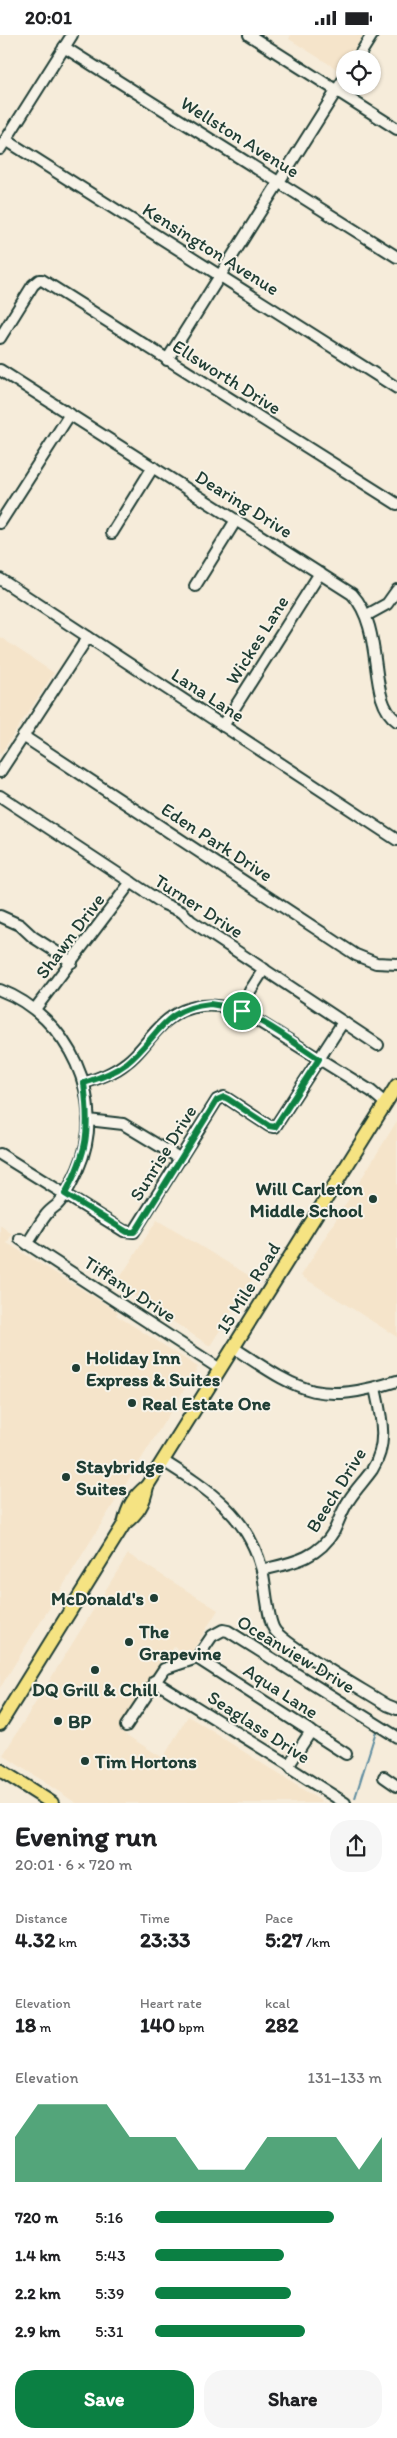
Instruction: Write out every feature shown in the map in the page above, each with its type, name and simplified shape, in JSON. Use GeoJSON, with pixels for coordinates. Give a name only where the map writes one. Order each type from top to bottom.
{"type":"FeatureCollection","features":[{"type":"Feature","properties":{"kind":"main road","name":"15 Mile Road"},"geometry":{"type":"LineString","coordinates":[[0,1723],[124,1524],[127,1508],[136,1495],[147,1486],[397,1085]]}},
{"type":"Feature","properties":{"kind":"main road"},"geometry":{"type":"LineString","coordinates":[[0,1771],[52,1803]]}},
{"type":"Feature","properties":{"kind":"street"},"geometry":{"type":"LineString","coordinates":[[3,144],[72,35]]}},
{"type":"Feature","properties":{"kind":"street"},"geometry":{"type":"LineString","coordinates":[[249,35],[336,90]]}},
{"type":"Feature","properties":{"kind":"street"},"geometry":{"type":"LineString","coordinates":[[363,50],[372,35]]}},
{"type":"Feature","properties":{"kind":"street","name":"Wellston Avenue"},"geometry":{"type":"LineString","coordinates":[[64,47],[397,257]]}},
{"type":"Feature","properties":{"kind":"street"},"geometry":{"type":"LineString","coordinates":[[167,360],[336,93]]}},
{"type":"Feature","properties":{"kind":"street"},"geometry":{"type":"LineString","coordinates":[[343,95],[397,129]]}},
{"type":"Feature","properties":{"kind":"street","name":"Kensington Avenue"},"geometry":{"type":"LineString","coordinates":[[3,144],[220,276],[397,388]]}},
{"type":"Feature","properties":{"kind":"street","name":"Ellsworth Drive"},"geometry":{"type":"LineString","coordinates":[[0,338],[39,280],[397,504]]}},
{"type":"Feature","properties":{"kind":"street","name":"Dearing Drive"},"geometry":{"type":"LineString","coordinates":[[0,370],[352,594],[367,615],[373,638],[382,701],[388,713],[397,721]]}},
{"type":"Feature","properties":{"kind":"street"},"geometry":{"type":"LineString","coordinates":[[0,523],[70,414]]}},
{"type":"Feature","properties":{"kind":"street"},"geometry":{"type":"LineString","coordinates":[[112,533],[153,467]]}},
{"type":"Feature","properties":{"kind":"street"},"geometry":{"type":"LineString","coordinates":[[194,587],[236,520]]}},
{"type":"Feature","properties":{"kind":"street","name":"Wickes Lane"},"geometry":{"type":"LineString","coordinates":[[223,725],[320,573]]}},
{"type":"Feature","properties":{"kind":"street","name":"Lana Lane"},"geometry":{"type":"LineString","coordinates":[[0,579],[397,840]]}},
{"type":"Feature","properties":{"kind":"street"},"geometry":{"type":"LineString","coordinates":[[367,615],[387,604],[397,590]]}},
{"type":"Feature","properties":{"kind":"street"},"geometry":{"type":"LineString","coordinates":[[0,772],[88,637]]}},
{"type":"Feature","properties":{"kind":"street","name":"Eden Park Drive"},"geometry":{"type":"LineString","coordinates":[[23,736],[356,955],[376,963],[397,964]]}},
{"type":"Feature","properties":{"kind":"street","name":"Turner Drive"},"geometry":{"type":"LineString","coordinates":[[0,796],[169,907],[182,912],[191,921],[378,1045]]}},
{"type":"Feature","properties":{"kind":"street","name":"Shawn Drive"},"geometry":{"type":"LineString","coordinates":[[35,1009],[132,883]]}},
{"type":"Feature","properties":{"kind":"street"},"geometry":{"type":"LineString","coordinates":[[0,916],[16,923],[33,937],[72,962]]}},
{"type":"Feature","properties":{"kind":"street"},"geometry":{"type":"LineString","coordinates":[[242,1011],[250,991],[264,969]]}},
{"type":"Feature","properties":{"kind":"street"},"geometry":{"type":"LineString","coordinates":[[0,990],[35,1009],[69,1048],[84,1083],[88,1120],[81,1162],[65,1194],[0,1154]]}},
{"type":"Feature","properties":{"kind":"street"},"geometry":{"type":"LineString","coordinates":[[84,1083],[108,1075],[128,1062],[163,1023],[177,1013],[189,1008],[210,1004],[242,1011],[371,1091],[385,1103]]}},
{"type":"Feature","properties":{"kind":"street","name":"Sunrise Drive"},"geometry":{"type":"LineString","coordinates":[[65,1194],[124,1231],[132,1233],[137,1229],[215,1103],[220,1098],[228,1099],[269,1126],[275,1127],[343,1022]]}},
{"type":"Feature","properties":{"kind":"street"},"geometry":{"type":"LineString","coordinates":[[88,1120],[123,1124],[181,1159]]}},
{"type":"Feature","properties":{"kind":"street","name":"Tiffany Drive"},"geometry":{"type":"LineString","coordinates":[[65,1194],[24,1241],[220,1369]]}},
{"type":"Feature","properties":{"kind":"street"},"geometry":{"type":"LineString","coordinates":[[234,1348],[274,1375],[308,1390],[336,1394],[375,1388],[397,1381]]}},
{"type":"Feature","properties":{"kind":"street","name":"Beech Drive"},"geometry":{"type":"LineString","coordinates":[[262,1570],[307,1558],[324,1545],[350,1499],[372,1469],[381,1451],[383,1433],[375,1388]]}},
{"type":"Feature","properties":{"kind":"street"},"geometry":{"type":"LineString","coordinates":[[162,1461],[211,1492],[225,1505],[249,1538],[262,1570],[274,1631],[292,1645],[387,1705],[397,1709]]}},
{"type":"Feature","properties":{"kind":"street","name":"Oceanview Drive"},"geometry":{"type":"LineString","coordinates":[[197,1659],[212,1636],[223,1630],[228,1631],[397,1737]]}},
{"type":"Feature","properties":{"kind":"street"},"geometry":{"type":"LineString","coordinates":[[126,1726],[154,1681],[164,1669],[197,1659]]}},
{"type":"Feature","properties":{"kind":"street","name":"Aqua Lane"},"geometry":{"type":"LineString","coordinates":[[197,1659],[346,1754]]}},
{"type":"Feature","properties":{"kind":"street","name":"Seaglass Drive"},"geometry":{"type":"LineString","coordinates":[[154,1681],[289,1765],[293,1770],[345,1803]]}},
{"type":"Feature","properties":{"kind":"street"},"geometry":{"type":"LineString","coordinates":[[289,1765],[310,1731]]}},
{"type":"Feature","properties":{"kind":"street"},"geometry":{"type":"LineString","coordinates":[[384,1777],[397,1786]]}},
{"type":"Feature","properties":{"kind":"shaded area"},"geometry":{"type":"Polygon","coordinates":[[[291,35],[364,35],[354,50],[336,50],[336,68],[289,39],[291,35]]]}},
{"type":"Feature","properties":{"kind":"shaded area"},"geometry":{"type":"Polygon","coordinates":[[[0,637],[54,673],[0,755],[0,637]]]}},
{"type":"Feature","properties":{"kind":"shaded area","name":"Will Carleton Middle School"},"geometry":{"type":"Polygon","coordinates":[[[397,1121],[397,1337],[301,1276],[397,1121]]]}},
{"type":"Feature","properties":{"kind":"shaded area"},"geometry":{"type":"Polygon","coordinates":[[[157,1220],[253,1278],[210,1346],[116,1284],[157,1220]]]}},
{"type":"Feature","properties":{"kind":"shaded area"},"geometry":{"type":"Polygon","coordinates":[[[0,1225],[12,1234],[7,1243],[118,1312],[116,1315],[198,1367],[0,1688],[0,1225]]]}},
{"type":"Feature","properties":{"kind":"shaded area"},"geometry":{"type":"Polygon","coordinates":[[[128,1554],[218,1610],[189,1656],[174,1647],[120,1731],[163,1758],[188,1716],[324,1803],[76,1803],[3,1755],[128,1554]]]}},
{"type":"Feature","properties":{"kind":"waterway"},"geometry":{"type":"LineString","coordinates":[[355,1798],[376,1731]]}},
{"type":"Feature","properties":{"kind":"place","name":"Will Carleton Middle School"},"geometry":{"type":"Point","coordinates":[373,1199]}},
{"type":"Feature","properties":{"kind":"place","name":"Holiday Inn Express & Suites"},"geometry":{"type":"Point","coordinates":[76,1368]}},
{"type":"Feature","properties":{"kind":"place","name":"Real Estate One"},"geometry":{"type":"Point","coordinates":[132,1403]}},
{"type":"Feature","properties":{"kind":"place","name":"Staybridge Suites"},"geometry":{"type":"Point","coordinates":[66,1477]}},
{"type":"Feature","properties":{"kind":"place","name":"McDonald's"},"geometry":{"type":"Point","coordinates":[154,1598]}},
{"type":"Feature","properties":{"kind":"place","name":"The Grapevine"},"geometry":{"type":"Point","coordinates":[129,1642]}},
{"type":"Feature","properties":{"kind":"place","name":"DQ Grill & Chill"},"geometry":{"type":"Point","coordinates":[95,1670]}},
{"type":"Feature","properties":{"kind":"place","name":"BP"},"geometry":{"type":"Point","coordinates":[58,1721]}},
{"type":"Feature","properties":{"kind":"place","name":"Tim Hortons"},"geometry":{"type":"Point","coordinates":[85,1761]}},
{"type":"Feature","properties":{"kind":"route"},"geometry":{"type":"LineString","coordinates":[[210,1004],[242,1011],[319,1059],[277,1125],[275,1127],[269,1126],[224,1097],[217,1100],[134,1232],[124,1231],[65,1194],[81,1162],[86,1143],[88,1120],[84,1083],[108,1075],[128,1062],[163,1023],[177,1013],[200,1005],[210,1004]]}}]}
